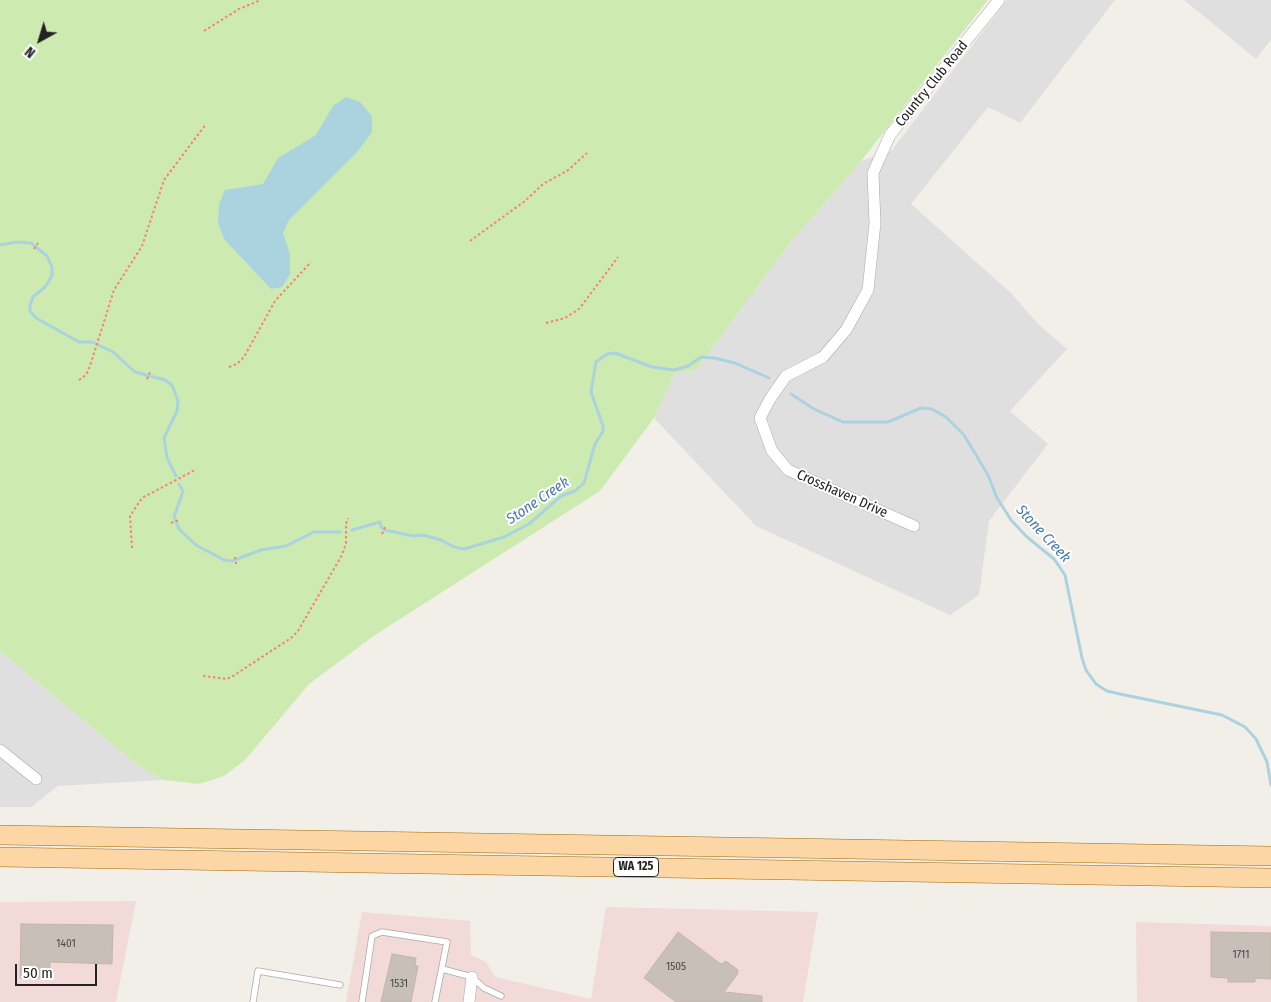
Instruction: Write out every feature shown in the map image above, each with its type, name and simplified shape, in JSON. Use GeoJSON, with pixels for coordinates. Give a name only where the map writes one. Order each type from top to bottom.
{"type":"FeatureCollection","features":[{"type":"Feature","properties":{"kind":"main road","name":"WA 125"},"geometry":{"type":"LineString","coordinates":[[0,835],[1271,856]]}},
{"type":"Feature","properties":{"kind":"main road","name":"WA 125"},"geometry":{"type":"LineString","coordinates":[[0,857],[1271,878]]}},
{"type":"Feature","properties":{"kind":"street","name":"Country Club Road"},"geometry":{"type":"LineString","coordinates":[[873,173],[890,135],[999,0]]}},
{"type":"Feature","properties":{"kind":"street","name":"Crosshaven Drive"},"geometry":{"type":"LineString","coordinates":[[873,173],[875,223],[868,290],[846,330],[823,357],[786,376],[760,418],[772,451],[788,470],[914,526]]}},
{"type":"Feature","properties":{"kind":"street"},"geometry":{"type":"LineString","coordinates":[[0,750],[36,779]]}},
{"type":"Feature","properties":{"kind":"street"},"geometry":{"type":"LineString","coordinates":[[469,1002],[472,977]]}},
{"type":"Feature","properties":{"kind":"lane"},"geometry":{"type":"LineString","coordinates":[[362,1002],[372,936],[382,932],[447,942],[436,1002]]}},
{"type":"Feature","properties":{"kind":"lane"},"geometry":{"type":"LineString","coordinates":[[442,969],[472,977],[484,988],[500,996]]}},
{"type":"Feature","properties":{"kind":"lane"},"geometry":{"type":"LineString","coordinates":[[253,1002],[258,971],[340,985]]}},
{"type":"Feature","properties":{"kind":"path"},"geometry":{"type":"LineString","coordinates":[[204,31],[239,9],[261,0]]}},
{"type":"Feature","properties":{"kind":"path"},"geometry":{"type":"LineString","coordinates":[[79,380],[86,375],[99,343],[110,299],[142,246],[164,180],[206,124]]}},
{"type":"Feature","properties":{"kind":"path"},"geometry":{"type":"LineString","coordinates":[[470,241],[525,201],[543,184],[572,167],[587,153]]}},
{"type":"Feature","properties":{"kind":"path"},"geometry":{"type":"LineString","coordinates":[[34,249],[38,243]]}},
{"type":"Feature","properties":{"kind":"path"},"geometry":{"type":"LineString","coordinates":[[546,323],[565,318],[578,309],[618,257]]}},
{"type":"Feature","properties":{"kind":"path"},"geometry":{"type":"LineString","coordinates":[[229,367],[237,364],[244,357],[275,301],[311,262]]}},
{"type":"Feature","properties":{"kind":"path"},"geometry":{"type":"LineString","coordinates":[[147,379],[150,372]]}},
{"type":"Feature","properties":{"kind":"path"},"geometry":{"type":"LineString","coordinates":[[132,548],[130,516],[142,498],[195,470]]}},
{"type":"Feature","properties":{"kind":"path"},"geometry":{"type":"LineString","coordinates":[[203,676],[227,679],[291,638],[298,631],[342,555],[346,543],[346,524],[348,518]]}},
{"type":"Feature","properties":{"kind":"path"},"geometry":{"type":"LineString","coordinates":[[171,523],[179,520]]}},
{"type":"Feature","properties":{"kind":"path"},"geometry":{"type":"LineString","coordinates":[[382,534],[386,525]]}},
{"type":"Feature","properties":{"kind":"path"},"geometry":{"type":"LineString","coordinates":[[235,557],[236,564]]}},
{"type":"Feature","properties":{"kind":"shaded area"},"geometry":{"type":"Polygon","coordinates":[[[1007,0],[1115,0],[1020,123],[988,107],[911,204],[1011,293],[1038,324],[1067,349],[1010,411],[1048,444],[989,521],[979,595],[950,615],[756,526],[654,418],[675,373],[696,370],[789,244],[861,161],[892,150],[1007,0]]]}},
{"type":"Feature","properties":{"kind":"shaded area"},"geometry":{"type":"Polygon","coordinates":[[[1184,0],[1271,0],[1271,40],[1256,59],[1184,0]]]}},
{"type":"Feature","properties":{"kind":"shaded area"},"geometry":{"type":"Polygon","coordinates":[[[0,651],[135,763],[163,780],[58,786],[31,807],[0,807],[0,651]]]}},
{"type":"Feature","properties":{"kind":"shaded area"},"geometry":{"type":"Polygon","coordinates":[[[136,901],[116,1002],[0,1002],[0,902],[136,901]]]}},
{"type":"Feature","properties":{"kind":"shaded area"},"geometry":{"type":"Polygon","coordinates":[[[606,907],[818,912],[803,1002],[346,1002],[362,912],[470,921],[471,955],[486,962],[495,977],[591,999],[606,907]]]}},
{"type":"Feature","properties":{"kind":"shaded area"},"geometry":{"type":"Polygon","coordinates":[[[1136,922],[1271,926],[1271,1002],[1137,1002],[1136,922]]]}},
{"type":"Feature","properties":{"kind":"green space"},"geometry":{"type":"Polygon","coordinates":[[[0,0],[988,0],[861,161],[789,244],[696,370],[675,373],[654,418],[600,491],[375,635],[309,684],[245,760],[224,776],[199,784],[163,780],[135,763],[0,651],[0,0]]]}},
{"type":"Feature","properties":{"kind":"water"},"geometry":{"type":"Polygon","coordinates":[[[346,97],[360,102],[372,116],[372,132],[358,151],[289,220],[283,233],[290,254],[290,274],[282,287],[271,289],[224,239],[218,223],[219,204],[225,190],[263,184],[278,158],[316,135],[333,106],[346,97]]]}},
{"type":"Feature","properties":{"kind":"building"},"geometry":{"type":"Polygon","coordinates":[[[21,924],[113,925],[112,964],[50,962],[50,978],[20,978],[21,924]]]}},
{"type":"Feature","properties":{"kind":"building"},"geometry":{"type":"Polygon","coordinates":[[[678,932],[721,964],[726,961],[738,970],[737,975],[724,992],[762,996],[762,1002],[676,1002],[644,978],[678,932]]]}},
{"type":"Feature","properties":{"kind":"building"},"geometry":{"type":"Polygon","coordinates":[[[1211,932],[1271,933],[1271,979],[1255,978],[1255,982],[1228,982],[1228,978],[1211,977],[1211,932]]]}},
{"type":"Feature","properties":{"kind":"building"},"geometry":{"type":"Polygon","coordinates":[[[392,954],[416,958],[415,965],[418,966],[411,1002],[381,1002],[392,954]]]}},
{"type":"Feature","properties":{"kind":"waterway","name":"Stone Creek"},"geometry":{"type":"LineString","coordinates":[[0,245],[17,242],[31,243],[47,256],[52,267],[52,276],[45,287],[33,297],[30,311],[36,318],[79,342],[92,342],[113,352],[135,372],[165,380],[172,385],[178,401],[177,411],[164,438],[167,458],[176,476]]}},
{"type":"Feature","properties":{"kind":"waterway","name":"Stone Creek"},"geometry":{"type":"LineString","coordinates":[[352,530],[380,522],[381,527],[385,530],[413,536],[423,535],[464,549],[504,537],[529,524],[561,496],[575,491],[584,483],[595,444],[603,431],[591,392],[596,362],[607,354],[615,353],[652,367],[674,370],[688,366],[701,357],[714,358],[735,363],[769,378]]}},
{"type":"Feature","properties":{"kind":"waterway","name":"Stone Creek"},"geometry":{"type":"LineString","coordinates":[[791,394],[814,409],[843,422],[888,422],[921,408],[932,409],[946,417],[964,435],[988,475],[997,498],[1011,520],[1027,537],[1054,559],[1065,575],[1082,658],[1086,670],[1096,684],[1107,691],[1222,715],[1245,727],[1256,739],[1267,762],[1271,785]]}},
{"type":"Feature","properties":{"kind":"waterway","name":"Stone Creek"},"geometry":{"type":"LineString","coordinates":[[179,484],[183,491],[174,517],[179,529],[196,545],[224,560],[232,561],[261,550],[286,546],[314,532],[340,532]]}}]}
